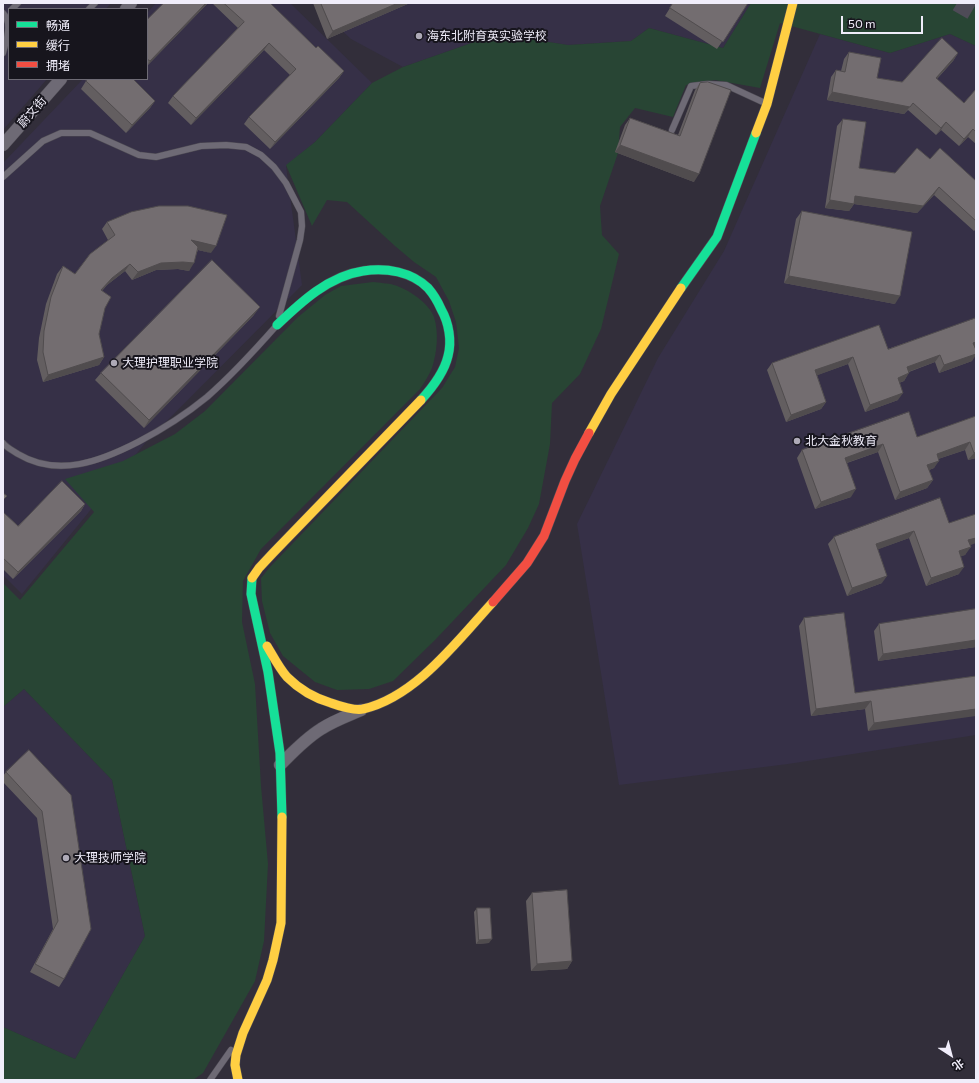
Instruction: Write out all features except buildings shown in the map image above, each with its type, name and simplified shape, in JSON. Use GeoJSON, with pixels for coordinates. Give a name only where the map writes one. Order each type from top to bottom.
{"type":"FeatureCollection","features":[{"type":"Feature","properties":{"kind":"street"},"geometry":{"type":"LineString","coordinates":[[280,765],[299,745],[320,730],[338,720],[386,702],[416,683],[437,664],[527,562],[544,536],[575,458],[611,394],[670,303],[717,237],[767,104],[793,3]]}},
{"type":"Feature","properties":{"kind":"street","name":"蔚文街"},"geometry":{"type":"LineString","coordinates":[[3,145],[60,80]]}},
{"type":"Feature","properties":{"kind":"street"},"geometry":{"type":"LineString","coordinates":[[238,1080],[235,1065],[242,1033],[267,980],[281,923],[282,836],[280,753],[268,672],[251,594],[252,578],[259,568],[430,390],[447,359],[449,343],[446,318],[436,297],[422,283],[413,276],[390,270],[372,268],[348,274],[330,283],[303,300],[277,325]]}},
{"type":"Feature","properties":{"kind":"street"},"geometry":{"type":"LineString","coordinates":[[259,633],[286,676],[298,688],[320,700],[340,706],[362,710]]}},
{"type":"Feature","properties":{"kind":"lane"},"geometry":{"type":"LineString","coordinates":[[3,53],[8,30],[6,14]]}},
{"type":"Feature","properties":{"kind":"lane"},"geometry":{"type":"LineString","coordinates":[[672,130],[691,86],[708,84],[726,85],[767,104]]}},
{"type":"Feature","properties":{"kind":"lane"},"geometry":{"type":"LineString","coordinates":[[3,443],[24,458],[43,464],[67,466],[86,463],[112,455],[168,427],[207,397],[240,365],[277,325],[300,240],[302,226],[301,212],[286,184],[274,168],[261,155],[246,148],[226,144],[201,146],[156,157],[139,155],[90,133],[60,133],[43,141],[4,174]]}},
{"type":"Feature","properties":{"kind":"lane"},"geometry":{"type":"LineString","coordinates":[[210,1080],[242,1033]]}},
{"type":"Feature","properties":{"kind":"shaded area"},"geometry":{"type":"Polygon","coordinates":[[[3,3],[111,3],[107,8],[8,8],[8,80],[46,80],[3,130],[3,3]]]}},
{"type":"Feature","properties":{"kind":"shaded area","name":"大理护理职业学院"},"geometry":{"type":"Polygon","coordinates":[[[156,3],[290,3],[372,83],[315,142],[286,166],[302,285],[146,442],[22,594],[3,575],[3,163],[82,80],[148,80],[148,12],[156,3]]]}},
{"type":"Feature","properties":{"kind":"shaded area","name":"海东北附育英实验学校"},"geometry":{"type":"Polygon","coordinates":[[[312,3],[751,3],[723,48],[649,28],[631,41],[568,45],[497,34],[403,67],[351,39],[312,3]]]}},
{"type":"Feature","properties":{"kind":"shaded area","name":"北大金秋教育"},"geometry":{"type":"Polygon","coordinates":[[[820,34],[890,53],[950,34],[976,46],[976,735],[788,764],[619,785],[577,524],[658,358],[724,251],[820,34]]]}},
{"type":"Feature","properties":{"kind":"shaded area","name":"大理技师学院"},"geometry":{"type":"Polygon","coordinates":[[[24,689],[112,780],[145,936],[75,1059],[3,1027],[3,707],[24,689]]]}},
{"type":"Feature","properties":{"kind":"green space"},"geometry":{"type":"Polygon","coordinates":[[[751,3],[976,3],[976,46],[950,34],[890,53],[780,23],[760,88],[715,80],[686,85],[673,117],[635,108],[620,127],[618,153],[600,206],[602,235],[619,254],[601,329],[580,374],[552,403],[550,444],[539,504],[528,528],[506,565],[435,640],[393,681],[369,689],[337,690],[315,682],[283,656],[270,633],[262,601],[261,578],[442,388],[455,367],[459,348],[456,322],[449,301],[436,277],[414,262],[395,246],[347,202],[327,200],[312,226],[286,165],[315,142],[372,83],[403,67],[497,34],[568,45],[631,41],[649,28],[723,48],[751,3]]]}},
{"type":"Feature","properties":{"kind":"green space"},"geometry":{"type":"Polygon","coordinates":[[[373,282],[392,284],[400,287],[417,297],[428,307],[436,323],[437,336],[432,368],[420,389],[261,549],[243,581],[242,622],[255,684],[261,786],[268,864],[264,941],[255,981],[203,1073],[193,1080],[3,1080],[3,1027],[75,1059],[145,936],[112,780],[24,689],[3,707],[3,583],[20,600],[94,512],[65,479],[123,461],[175,434],[205,411],[298,317],[325,295],[341,286],[373,282]]]}},
{"type":"Feature","properties":{"kind":"tunnel"},"geometry":{"type":"LineString","coordinates":[[957,3],[976,14]]}},
{"type":"Feature","properties":{"kind":"traffic: fast"},"geometry":{"type":"LineString","coordinates":[[681,288],[717,237],[756,133]]}},
{"type":"Feature","properties":{"kind":"traffic: fast"},"geometry":{"type":"LineString","coordinates":[[277,325],[316,291],[339,278],[372,270],[389,270],[414,278],[428,288],[436,298],[444,314],[450,338],[449,350],[444,368],[421,400]]}},
{"type":"Feature","properties":{"kind":"traffic: fast"},"geometry":{"type":"LineString","coordinates":[[252,578],[251,594],[268,672],[280,753],[282,817]]}},
{"type":"Feature","properties":{"kind":"traffic: slow"},"geometry":{"type":"LineString","coordinates":[[756,133],[767,104],[793,3]]}},
{"type":"Feature","properties":{"kind":"traffic: slow"},"geometry":{"type":"LineString","coordinates":[[589,433],[611,394],[681,288]]}},
{"type":"Feature","properties":{"kind":"traffic: slow"},"geometry":{"type":"LineString","coordinates":[[252,578],[273,553],[421,400]]}},
{"type":"Feature","properties":{"kind":"traffic: slow"},"geometry":{"type":"LineString","coordinates":[[267,646],[287,677],[302,689],[319,699],[343,707],[363,709],[382,703],[401,693],[418,680],[435,665],[493,602]]}},
{"type":"Feature","properties":{"kind":"traffic: slow"},"geometry":{"type":"LineString","coordinates":[[238,1080],[235,1065],[236,1055],[243,1033],[267,980],[281,923],[282,817]]}},
{"type":"Feature","properties":{"kind":"traffic: jam"},"geometry":{"type":"LineString","coordinates":[[493,602],[527,563],[544,536],[565,481],[589,433]]}},
{"type":"Feature","properties":{"kind":"place","name":"海东北附育英实验学校"},"geometry":{"type":"Point","coordinates":[419,36]}},
{"type":"Feature","properties":{"kind":"place","name":"大理护理职业学院"},"geometry":{"type":"Point","coordinates":[114,363]}},
{"type":"Feature","properties":{"kind":"place","name":"北大金秋教育"},"geometry":{"type":"Point","coordinates":[797,441]}},
{"type":"Feature","properties":{"kind":"place","name":"大理技师学院"},"geometry":{"type":"Point","coordinates":[66,858]}}]}
